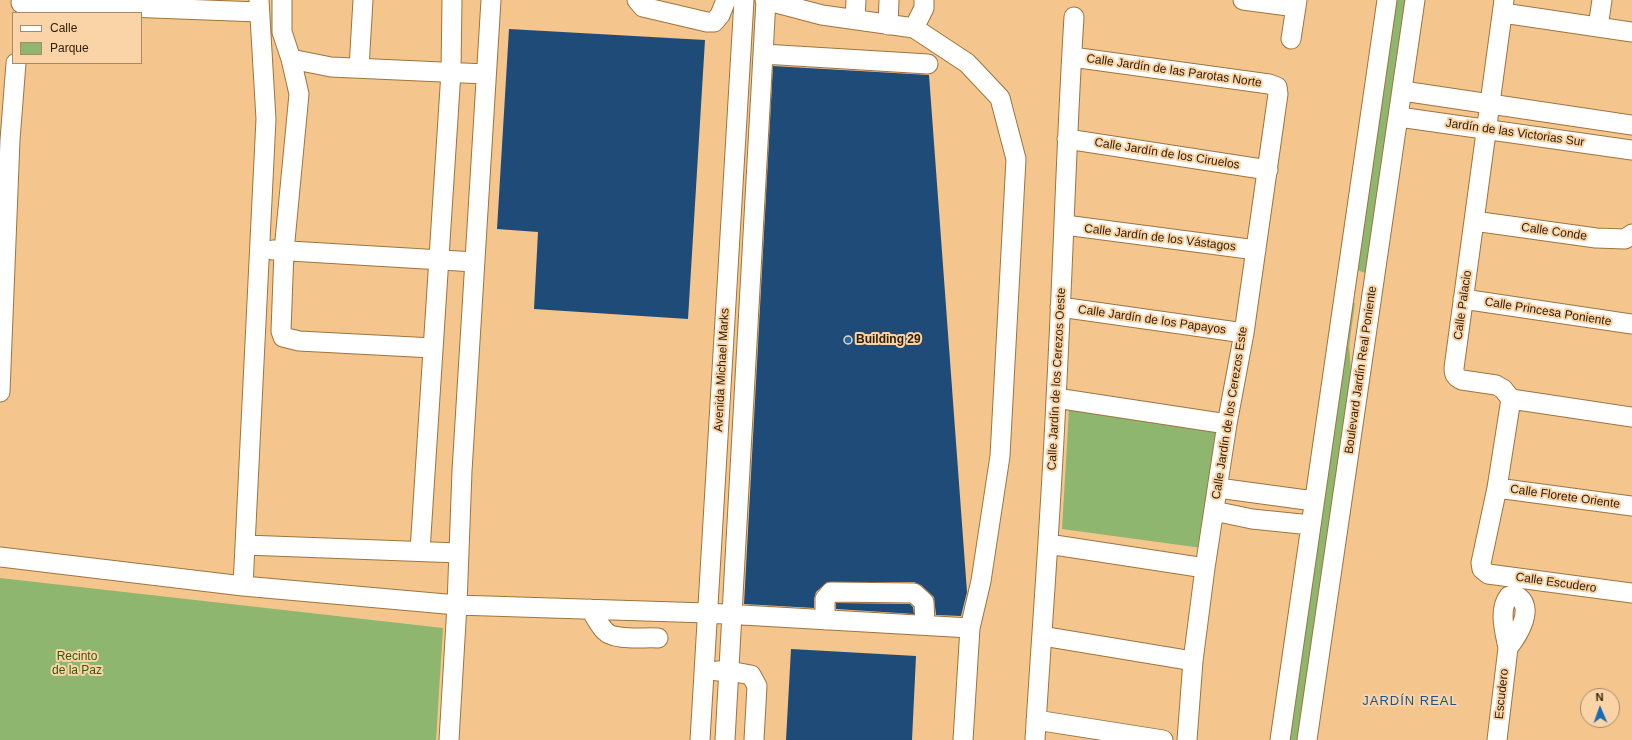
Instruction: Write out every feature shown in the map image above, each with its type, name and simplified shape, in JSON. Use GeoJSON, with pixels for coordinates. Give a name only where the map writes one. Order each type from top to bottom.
{"type":"FeatureCollection","features":[{"type":"Feature","properties":{"kind":"street"},"geometry":{"type":"LineString","coordinates":[[282,0],[282,32],[291,59],[299,94],[284,251],[281,332],[283,337],[299,341],[434,348]]}},
{"type":"Feature","properties":{"kind":"street"},"geometry":{"type":"LineString","coordinates":[[359,68],[363,0]]}},
{"type":"Feature","properties":{"kind":"street"},"geometry":{"type":"LineString","coordinates":[[420,551],[451,72],[452,0]]}},
{"type":"Feature","properties":{"kind":"street"},"geometry":{"type":"LineString","coordinates":[[449,740],[457,606],[462,471],[491,0]]}},
{"type":"Feature","properties":{"kind":"street"},"geometry":{"type":"LineString","coordinates":[[637,0],[643,7],[707,22],[714,22],[720,15],[726,0]]}},
{"type":"Feature","properties":{"kind":"street","name":"Avenida Michael Marks"},"geometry":{"type":"LineString","coordinates":[[700,740],[744,0]]}},
{"type":"Feature","properties":{"kind":"street"},"geometry":{"type":"LineString","coordinates":[[766,0],[822,7],[855,20],[914,28],[967,63],[1000,98],[1016,159],[1000,456],[981,581],[970,628],[963,740]]}},
{"type":"Feature","properties":{"kind":"street","name":"Avenida Michael Marks"},"geometry":{"type":"LineString","coordinates":[[725,740],[766,0]]}},
{"type":"Feature","properties":{"kind":"street"},"geometry":{"type":"LineString","coordinates":[[855,20],[856,0]]}},
{"type":"Feature","properties":{"kind":"street"},"geometry":{"type":"LineString","coordinates":[[888,25],[889,0]]}},
{"type":"Feature","properties":{"kind":"street"},"geometry":{"type":"LineString","coordinates":[[914,28],[924,8],[924,0]]}},
{"type":"Feature","properties":{"kind":"street"},"geometry":{"type":"LineString","coordinates":[[1243,0],[1297,4],[1291,39]]}},
{"type":"Feature","properties":{"kind":"street"},"geometry":{"type":"LineString","coordinates":[[1280,740],[1387,0]]}},
{"type":"Feature","properties":{"kind":"street","name":"Boulevard Jardín Real Poniente"},"geometry":{"type":"LineString","coordinates":[[1307,740],[1416,0]]}},
{"type":"Feature","properties":{"kind":"street"},"geometry":{"type":"LineString","coordinates":[[1598,27],[1602,0]]}},
{"type":"Feature","properties":{"kind":"street"},"geometry":{"type":"LineString","coordinates":[[21,5],[259,6],[266,119],[243,586]]}},
{"type":"Feature","properties":{"kind":"street"},"geometry":{"type":"LineString","coordinates":[[1504,7],[1598,27],[1632,32]]}},
{"type":"Feature","properties":{"kind":"street","name":"Calle Palacio"},"geometry":{"type":"LineString","coordinates":[[1504,7],[1463,299],[1454,374],[1462,380],[1496,385],[1503,389],[1511,399]]}},
{"type":"Feature","properties":{"kind":"street","name":"Calle Jardín de los Cerezos Oeste"},"geometry":{"type":"LineString","coordinates":[[1035,740],[1056,398],[1065,225],[1067,139],[1074,17]]}},
{"type":"Feature","properties":{"kind":"street"},"geometry":{"type":"LineString","coordinates":[[763,54],[928,64]]}},
{"type":"Feature","properties":{"kind":"street","name":"Calle Jardín de las Parotas Norte"},"geometry":{"type":"LineString","coordinates":[[1072,57],[1269,84],[1277,87]]}},
{"type":"Feature","properties":{"kind":"street"},"geometry":{"type":"LineString","coordinates":[[291,59],[331,67],[486,74]]}},
{"type":"Feature","properties":{"kind":"street"},"geometry":{"type":"LineString","coordinates":[[0,392],[10,140],[16,64]]}},
{"type":"Feature","properties":{"kind":"street","name":"Calle Jardín de los Cerezos Este"},"geometry":{"type":"LineString","coordinates":[[1187,740],[1193,661],[1205,568],[1218,488],[1226,424],[1244,333],[1268,170],[1278,94],[1277,87]]}},
{"type":"Feature","properties":{"kind":"street","name":"Jardín de las Victorias Sur"},"geometry":{"type":"LineString","coordinates":[[1403,91],[1632,125]]}},
{"type":"Feature","properties":{"kind":"street"},"geometry":{"type":"LineString","coordinates":[[1429,121],[1434,96]]}},
{"type":"Feature","properties":{"kind":"street","name":"Jardín de las Victorias Sur"},"geometry":{"type":"LineString","coordinates":[[1399,117],[1632,150]]}},
{"type":"Feature","properties":{"kind":"street","name":"Calle Jardín de los Ciruelos"},"geometry":{"type":"LineString","coordinates":[[1067,139],[1268,170]]}},
{"type":"Feature","properties":{"kind":"street","name":"Calle Conde"},"geometry":{"type":"LineString","coordinates":[[1474,221],[1596,238],[1625,239],[1632,234]]}},
{"type":"Feature","properties":{"kind":"street","name":"Calle Jardín de los Vástagos"},"geometry":{"type":"LineString","coordinates":[[1065,225],[1256,250]]}},
{"type":"Feature","properties":{"kind":"street"},"geometry":{"type":"LineString","coordinates":[[260,250],[475,262]]}},
{"type":"Feature","properties":{"kind":"street"},"geometry":{"type":"LineString","coordinates":[[1345,285],[1373,290]]}},
{"type":"Feature","properties":{"kind":"street","name":"Calle Princesa Poniente"},"geometry":{"type":"LineString","coordinates":[[1463,299],[1632,324]]}},
{"type":"Feature","properties":{"kind":"street","name":"Calle Jardín de los Papayos"},"geometry":{"type":"LineString","coordinates":[[1060,307],[1244,333]]}},
{"type":"Feature","properties":{"kind":"street"},"geometry":{"type":"LineString","coordinates":[[1056,398],[1226,424]]}},
{"type":"Feature","properties":{"kind":"street"},"geometry":{"type":"LineString","coordinates":[[1497,488],[1511,399],[1632,417]]}},
{"type":"Feature","properties":{"kind":"street"},"geometry":{"type":"LineString","coordinates":[[1218,488],[1314,500]]}},
{"type":"Feature","properties":{"kind":"street","name":"Calle Florete Oriente"},"geometry":{"type":"LineString","coordinates":[[1497,488],[1632,506]]}},
{"type":"Feature","properties":{"kind":"street","name":"Calle Escudero"},"geometry":{"type":"LineString","coordinates":[[1497,488],[1481,563],[1482,569],[1488,574],[1632,593]]}},
{"type":"Feature","properties":{"kind":"street"},"geometry":{"type":"LineString","coordinates":[[1281,522],[1283,496]]}},
{"type":"Feature","properties":{"kind":"street"},"geometry":{"type":"LineString","coordinates":[[1214,511],[1252,519],[1311,525]]}},
{"type":"Feature","properties":{"kind":"street"},"geometry":{"type":"LineString","coordinates":[[1048,544],[1205,568]]}},
{"type":"Feature","properties":{"kind":"street"},"geometry":{"type":"LineString","coordinates":[[245,545],[459,553]]}},
{"type":"Feature","properties":{"kind":"street"},"geometry":{"type":"LineString","coordinates":[[0,557],[243,586],[457,606],[707,613],[970,628]]}},
{"type":"Feature","properties":{"kind":"street"},"geometry":{"type":"LineString","coordinates":[[825,620],[825,599],[831,592],[914,593],[924,602],[925,625]]}},
{"type":"Feature","properties":{"kind":"street"},"geometry":{"type":"LineString","coordinates":[[590,610],[604,630],[610,635],[618,637],[658,638]]}},
{"type":"Feature","properties":{"kind":"street"},"geometry":{"type":"LineString","coordinates":[[1042,636],[1193,661]]}},
{"type":"Feature","properties":{"kind":"street","name":"Escudero"},"geometry":{"type":"LineString","coordinates":[[1497,740],[1508,648]]}},
{"type":"Feature","properties":{"kind":"street"},"geometry":{"type":"LineString","coordinates":[[704,671],[729,671],[751,675],[757,686],[754,740]]}},
{"type":"Feature","properties":{"kind":"street"},"geometry":{"type":"LineString","coordinates":[[1036,720],[1163,740]]}},
{"type":"Feature","properties":{"kind":"green space"},"geometry":{"type":"Polygon","coordinates":[[[1392,0],[1409,0],[1368,274],[1357,270],[1392,0]]]}},
{"type":"Feature","properties":{"kind":"green space"},"geometry":{"type":"Polygon","coordinates":[[[1355,303],[1349,346],[1351,372],[1299,740],[1285,740],[1346,304],[1355,303]]]}},
{"type":"Feature","properties":{"kind":"green space"},"geometry":{"type":"Polygon","coordinates":[[[1069,409],[1218,432],[1202,548],[1062,529],[1069,409]]]}},
{"type":"Feature","properties":{"kind":"green space","name":"Recinto de la Paz"},"geometry":{"type":"Polygon","coordinates":[[[0,578],[443,628],[436,740],[0,740],[0,578]]]}},
{"type":"Feature","properties":{"kind":"building"},"geometry":{"type":"Polygon","coordinates":[[[509,29],[705,40],[688,319],[534,309],[538,232],[497,229],[509,29]]]}},
{"type":"Feature","properties":{"kind":"building","name":"Building 29"},"geometry":{"type":"Polygon","coordinates":[[[773,66],[929,75],[967,592],[961,616],[936,615],[934,597],[921,585],[914,582],[827,582],[816,592],[814,608],[744,604],[773,66]]]}},
{"type":"Feature","properties":{"kind":"building"},"geometry":{"type":"Polygon","coordinates":[[[836,603],[910,604],[913,607],[914,614],[836,609],[836,603]]]}},
{"type":"Feature","properties":{"kind":"building"},"geometry":{"type":"Polygon","coordinates":[[[791,649],[916,656],[912,740],[786,740],[791,649]]]}},
{"type":"Feature","properties":{"kind":"place","name":"Building 29"},"geometry":{"type":"Point","coordinates":[848,340]}},
{"type":"Feature","properties":{"kind":"district","name":"JARDÍN REAL"},"geometry":{"type":"Point","coordinates":[1410,701]}}]}
